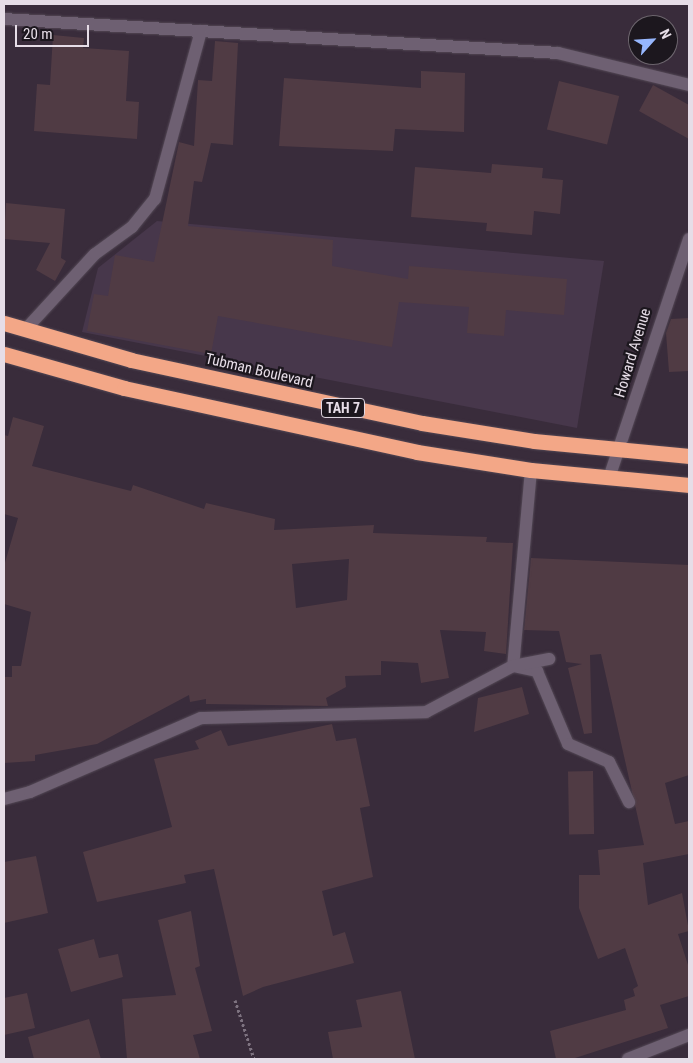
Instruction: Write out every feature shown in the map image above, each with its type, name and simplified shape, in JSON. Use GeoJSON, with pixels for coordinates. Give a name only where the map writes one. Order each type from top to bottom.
{"type":"FeatureCollection","features":[{"type":"Feature","properties":{"kind":"highway","name":"Tubman Boulevard"},"geometry":{"type":"LineString","coordinates":[[4,323],[131,360],[348,408],[534,441],[689,456]]}},
{"type":"Feature","properties":{"kind":"highway","name":"TAH 7"},"geometry":{"type":"LineString","coordinates":[[4,354],[124,388],[304,430],[531,470],[689,485]]}},
{"type":"Feature","properties":{"kind":"street"},"geometry":{"type":"LineString","coordinates":[[4,19],[558,53],[689,85]]}},
{"type":"Feature","properties":{"kind":"street"},"geometry":{"type":"LineString","coordinates":[[25,330],[95,254],[132,227],[154,199],[201,31]]}},
{"type":"Feature","properties":{"kind":"street","name":"Howard Avenue"},"geometry":{"type":"LineString","coordinates":[[609,478],[689,239]]}},
{"type":"Feature","properties":{"kind":"street"},"geometry":{"type":"LineString","coordinates":[[513,666],[531,470]]}},
{"type":"Feature","properties":{"kind":"street"},"geometry":{"type":"LineString","coordinates":[[4,799],[30,792],[201,718],[426,712],[513,666],[549,659]]}},
{"type":"Feature","properties":{"kind":"street"},"geometry":{"type":"LineString","coordinates":[[513,666],[537,671],[568,744],[609,762],[629,802]]}},
{"type":"Feature","properties":{"kind":"street"},"geometry":{"type":"LineString","coordinates":[[628,1059],[689,1035]]}},
{"type":"Feature","properties":{"kind":"path"},"geometry":{"type":"LineString","coordinates":[[235,1000],[254,1059]]}},
{"type":"Feature","properties":{"kind":"shaded area"},"geometry":{"type":"Polygon","coordinates":[[[157,221],[604,261],[577,428],[82,332],[98,268],[157,221]]]}},
{"type":"Feature","properties":{"kind":"building"},"geometry":{"type":"Polygon","coordinates":[[[53,35],[84,38],[83,48],[129,51],[126,101],[139,102],[137,139],[34,131],[37,84],[50,85],[53,35]]]}},
{"type":"Feature","properties":{"kind":"building"},"geometry":{"type":"Polygon","coordinates":[[[215,41],[238,43],[233,145],[211,143],[202,182],[194,181],[188,226],[333,240],[332,266],[408,279],[409,266],[567,279],[564,315],[506,310],[504,336],[467,333],[469,307],[399,302],[392,347],[218,316],[211,354],[87,331],[94,294],[108,296],[115,255],[154,262],[179,142],[194,146],[198,80],[212,81],[215,41]]]}},
{"type":"Feature","properties":{"kind":"building"},"geometry":{"type":"Polygon","coordinates":[[[421,71],[465,73],[464,132],[395,129],[393,151],[279,146],[284,78],[421,88],[421,71]]]}},
{"type":"Feature","properties":{"kind":"building"},"geometry":{"type":"Polygon","coordinates":[[[559,81],[619,96],[607,145],[547,130],[559,81]]]}},
{"type":"Feature","properties":{"kind":"building"},"geometry":{"type":"Polygon","coordinates":[[[653,85],[689,105],[689,139],[639,111],[653,85]]]}},
{"type":"Feature","properties":{"kind":"building"},"geometry":{"type":"Polygon","coordinates":[[[492,164],[543,168],[542,178],[563,180],[560,214],[534,211],[532,235],[486,231],[487,223],[411,217],[415,167],[491,173],[492,164]]]}},
{"type":"Feature","properties":{"kind":"building"},"geometry":{"type":"Polygon","coordinates":[[[6,203],[65,209],[61,258],[66,261],[55,281],[36,270],[50,243],[4,239],[6,203]]]}},
{"type":"Feature","properties":{"kind":"building"},"geometry":{"type":"Polygon","coordinates":[[[689,318],[689,371],[669,372],[666,333],[671,319],[689,318]]]}},
{"type":"Feature","properties":{"kind":"building"},"geometry":{"type":"Polygon","coordinates":[[[13,417],[44,426],[32,466],[131,491],[133,485],[204,509],[206,503],[275,519],[274,530],[374,525],[373,533],[487,537],[486,542],[513,543],[506,654],[484,651],[486,632],[440,630],[449,678],[421,683],[418,663],[381,661],[381,675],[345,676],[346,687],[326,698],[328,706],[206,704],[206,699],[190,702],[189,695],[97,744],[35,755],[35,761],[4,763],[4,677],[12,677],[12,666],[21,666],[31,612],[4,604],[4,566],[18,518],[4,514],[4,435],[8,436],[13,417]],[[349,559],[292,564],[296,608],[347,600],[349,559]]]}},
{"type":"Feature","properties":{"kind":"building"},"geometry":{"type":"Polygon","coordinates":[[[531,558],[689,565],[689,775],[665,783],[675,824],[689,821],[689,854],[643,863],[648,905],[682,893],[689,931],[678,934],[689,968],[689,996],[660,1005],[668,1028],[572,1059],[556,1059],[550,1031],[626,1010],[624,1000],[635,996],[633,989],[638,986],[625,948],[598,959],[579,908],[579,875],[600,875],[598,850],[644,845],[601,654],[590,655],[592,733],[584,734],[568,668],[582,664],[566,662],[559,631],[524,630],[531,558]]]}},
{"type":"Feature","properties":{"kind":"building"},"geometry":{"type":"Polygon","coordinates":[[[522,687],[529,714],[474,732],[478,698],[522,687]]]}},
{"type":"Feature","properties":{"kind":"building"},"geometry":{"type":"Polygon","coordinates":[[[332,724],[336,741],[356,738],[370,806],[360,808],[373,877],[322,891],[333,936],[345,932],[354,963],[263,987],[243,996],[214,869],[184,875],[186,883],[97,902],[83,852],[172,827],[154,759],[199,749],[195,741],[221,730],[228,746],[332,724]]]}},
{"type":"Feature","properties":{"kind":"building"},"geometry":{"type":"Polygon","coordinates":[[[568,771],[593,771],[594,834],[569,834],[568,771]]]}},
{"type":"Feature","properties":{"kind":"building"},"geometry":{"type":"Polygon","coordinates":[[[36,856],[48,913],[4,923],[4,862],[36,856]]]}},
{"type":"Feature","properties":{"kind":"building"},"geometry":{"type":"Polygon","coordinates":[[[191,911],[200,966],[195,968],[212,1031],[193,1035],[200,1059],[127,1059],[122,999],[176,995],[158,920],[191,911]]]}},
{"type":"Feature","properties":{"kind":"building"},"geometry":{"type":"Polygon","coordinates":[[[94,939],[99,958],[118,954],[123,977],[71,992],[58,949],[94,939]]]}},
{"type":"Feature","properties":{"kind":"building"},"geometry":{"type":"Polygon","coordinates":[[[401,991],[415,1059],[333,1059],[328,1032],[362,1027],[356,1000],[401,991]]]}},
{"type":"Feature","properties":{"kind":"building"},"geometry":{"type":"Polygon","coordinates":[[[27,993],[35,1028],[4,1035],[4,998],[27,993]]]}},
{"type":"Feature","properties":{"kind":"building"},"geometry":{"type":"Polygon","coordinates":[[[89,1019],[101,1059],[34,1059],[28,1037],[89,1019]]]}}]}
